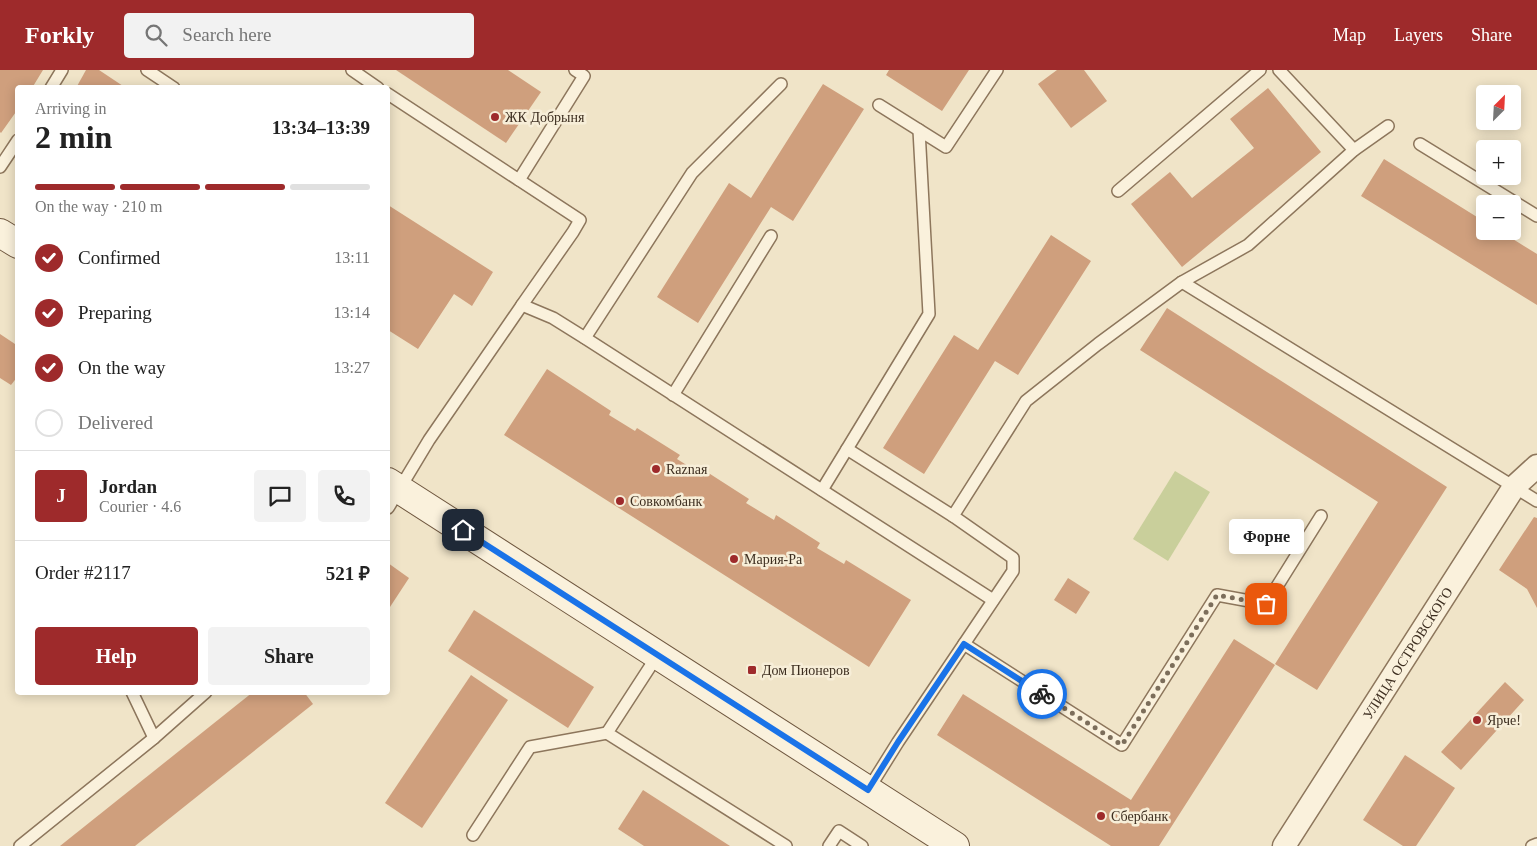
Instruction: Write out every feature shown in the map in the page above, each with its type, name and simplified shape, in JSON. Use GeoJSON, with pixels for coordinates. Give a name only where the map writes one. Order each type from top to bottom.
{"type":"FeatureCollection","features":[{"type":"Feature","properties":{"kind":"main road"},"geometry":{"type":"LineString","coordinates":[[0,233],[15,242]]}},
{"type":"Feature","properties":{"kind":"main road"},"geometry":{"type":"LineString","coordinates":[[391,493],[657,656],[955,846]]}},
{"type":"Feature","properties":{"kind":"street","name":"УЛИЦА ОСТРОВСКОГО"},"geometry":{"type":"LineString","coordinates":[[1284,846],[1514,488],[1537,466]]}},
{"type":"Feature","properties":{"kind":"lane"},"geometry":{"type":"LineString","coordinates":[[53,85],[62,70]]}},
{"type":"Feature","properties":{"kind":"lane"},"geometry":{"type":"LineString","coordinates":[[147,70],[170,85]]}},
{"type":"Feature","properties":{"kind":"lane"},"geometry":{"type":"LineString","coordinates":[[352,70],[374,85]]}},
{"type":"Feature","properties":{"kind":"lane"},"geometry":{"type":"LineString","coordinates":[[519,180],[584,76],[575,70]]}},
{"type":"Feature","properties":{"kind":"lane"},"geometry":{"type":"LineString","coordinates":[[879,105],[946,147],[997,70]]}},
{"type":"Feature","properties":{"kind":"lane"},"geometry":{"type":"LineString","coordinates":[[1118,191],[1260,70]]}},
{"type":"Feature","properties":{"kind":"lane"},"geometry":{"type":"LineString","coordinates":[[1279,70],[1354,150]]}},
{"type":"Feature","properties":{"kind":"lane"},"geometry":{"type":"LineString","coordinates":[[586,338],[692,173],[781,84]]}},
{"type":"Feature","properties":{"kind":"lane"},"geometry":{"type":"LineString","coordinates":[[390,95],[580,220],[391,493]]}},
{"type":"Feature","properties":{"kind":"lane"},"geometry":{"type":"LineString","coordinates":[[952,516],[1026,401],[1098,344],[1182,282],[1248,245],[1354,150],[1388,126]]}},
{"type":"Feature","properties":{"kind":"lane"},"geometry":{"type":"LineString","coordinates":[[822,490],[929,314],[918,130]]}},
{"type":"Feature","properties":{"kind":"lane"},"geometry":{"type":"LineString","coordinates":[[0,167],[15,144]]}},
{"type":"Feature","properties":{"kind":"lane"},"geometry":{"type":"LineString","coordinates":[[1420,144],[1537,216]]}},
{"type":"Feature","properties":{"kind":"lane"},"geometry":{"type":"LineString","coordinates":[[673,395],[771,236]]}},
{"type":"Feature","properties":{"kind":"lane"},"geometry":{"type":"LineString","coordinates":[[1182,282],[1537,501]]}},
{"type":"Feature","properties":{"kind":"lane"},"geometry":{"type":"LineString","coordinates":[[522,305],[552,318],[586,338],[993,600]]}},
{"type":"Feature","properties":{"kind":"lane"},"geometry":{"type":"LineString","coordinates":[[847,449],[952,516],[1013,558],[1013,571],[868,790]]}},
{"type":"Feature","properties":{"kind":"lane"},"geometry":{"type":"LineString","coordinates":[[964,644],[1122,745],[1217,595],[1266,604],[1321,516]]}},
{"type":"Feature","properties":{"kind":"lane"},"geometry":{"type":"LineString","coordinates":[[607,733],[657,656]]}},
{"type":"Feature","properties":{"kind":"lane"},"geometry":{"type":"LineString","coordinates":[[133,695],[154,738]]}},
{"type":"Feature","properties":{"kind":"lane"},"geometry":{"type":"LineString","coordinates":[[20,846],[154,738],[203,695]]}},
{"type":"Feature","properties":{"kind":"lane"},"geometry":{"type":"LineString","coordinates":[[473,835],[530,747],[607,733],[786,846]]}},
{"type":"Feature","properties":{"kind":"lane"},"geometry":{"type":"LineString","coordinates":[[829,846],[839,831],[862,846]]}},
{"type":"Feature","properties":{"kind":"lane"},"geometry":{"type":"LineString","coordinates":[[1532,846],[1537,844]]}},
{"type":"Feature","properties":{"kind":"green space"},"geometry":{"type":"Polygon","coordinates":[[[1175,471],[1210,492],[1168,561],[1133,539],[1175,471]]]}},
{"type":"Feature","properties":{"kind":"building"},"geometry":{"type":"Polygon","coordinates":[[[0,70],[43,70],[34,85],[15,85],[15,113],[0,132],[0,70]]]}},
{"type":"Feature","properties":{"kind":"building"},"geometry":{"type":"Polygon","coordinates":[[[86,70],[99,70],[122,85],[78,85],[86,70]]]}},
{"type":"Feature","properties":{"kind":"building","name":"ЖК Добрыня"},"geometry":{"type":"Polygon","coordinates":[[[396,70],[508,70],[541,92],[506,143],[396,70]]]}},
{"type":"Feature","properties":{"kind":"building"},"geometry":{"type":"Polygon","coordinates":[[[889,70],[969,70],[942,111],[886,75],[889,70]]]}},
{"type":"Feature","properties":{"kind":"building"},"geometry":{"type":"Polygon","coordinates":[[[1057,70],[1084,70],[1107,101],[1071,128],[1038,84],[1057,70]]]}},
{"type":"Feature","properties":{"kind":"building"},"geometry":{"type":"Polygon","coordinates":[[[823,84],[864,109],[793,221],[771,207],[698,323],[657,297],[729,183],[751,198],[823,84]]]}},
{"type":"Feature","properties":{"kind":"building"},"geometry":{"type":"Polygon","coordinates":[[[1268,88],[1321,152],[1182,267],[1131,204],[1170,172],[1192,198],[1254,148],[1230,119],[1268,88]]]}},
{"type":"Feature","properties":{"kind":"building"},"geometry":{"type":"Polygon","coordinates":[[[1384,159],[1476,216],[1476,240],[1514,240],[1537,254],[1537,305],[1361,196],[1384,159]]]}},
{"type":"Feature","properties":{"kind":"building"},"geometry":{"type":"Polygon","coordinates":[[[390,206],[493,272],[472,306],[454,294],[418,349],[390,331],[390,206]]]}},
{"type":"Feature","properties":{"kind":"building"},"geometry":{"type":"Polygon","coordinates":[[[1051,235],[1091,261],[1018,375],[995,361],[924,474],[883,448],[954,335],[978,350],[1051,235]]]}},
{"type":"Feature","properties":{"kind":"building"},"geometry":{"type":"Polygon","coordinates":[[[1167,308],[1447,487],[1317,690],[1275,664],[1378,502],[1140,350],[1167,308]]]}},
{"type":"Feature","properties":{"kind":"building"},"geometry":{"type":"Polygon","coordinates":[[[0,334],[15,344],[15,380],[11,385],[0,378],[0,334]]]}},
{"type":"Feature","properties":{"kind":"building"},"geometry":{"type":"Polygon","coordinates":[[[547,369],[611,411],[609,415],[635,431],[637,428],[680,455],[677,459],[704,476],[707,472],[749,499],[746,503],[774,520],[776,515],[820,543],[817,548],[844,564],[846,560],[911,600],[869,667],[504,435],[547,369]]]}},
{"type":"Feature","properties":{"kind":"building"},"geometry":{"type":"Polygon","coordinates":[[[1534,517],[1537,518],[1537,608],[1527,589],[1499,570],[1534,517]]]}},
{"type":"Feature","properties":{"kind":"building"},"geometry":{"type":"Polygon","coordinates":[[[390,564],[409,578],[390,607],[390,564]]]}},
{"type":"Feature","properties":{"kind":"building"},"geometry":{"type":"Polygon","coordinates":[[[1068,578],[1090,592],[1076,614],[1054,600],[1068,578]]]}},
{"type":"Feature","properties":{"kind":"building"},"geometry":{"type":"Polygon","coordinates":[[[474,610],[594,687],[568,728],[448,651],[474,610]]]}},
{"type":"Feature","properties":{"kind":"building"},"geometry":{"type":"Polygon","coordinates":[[[1234,639],[1275,665],[1159,846],[1111,846],[937,735],[963,694],[1131,800],[1234,639]]]}},
{"type":"Feature","properties":{"kind":"building"},"geometry":{"type":"Polygon","coordinates":[[[471,675],[508,700],[422,828],[385,803],[471,675]]]}},
{"type":"Feature","properties":{"kind":"building"},"geometry":{"type":"Polygon","coordinates":[[[1505,682],[1524,700],[1461,770],[1441,752],[1505,682]]]}},
{"type":"Feature","properties":{"kind":"building"},"geometry":{"type":"Polygon","coordinates":[[[249,695],[306,695],[313,704],[135,846],[60,846],[249,695]]]}},
{"type":"Feature","properties":{"kind":"building"},"geometry":{"type":"Polygon","coordinates":[[[1405,755],[1455,788],[1416,846],[1403,846],[1363,820],[1405,755]]]}},
{"type":"Feature","properties":{"kind":"building"},"geometry":{"type":"Polygon","coordinates":[[[643,790],[730,846],[644,846],[618,829],[643,790]]]}},
{"type":"Feature","properties":{"kind":"way so far"},"geometry":{"type":"LineString","coordinates":[[1042,694],[1122,745],[1217,595],[1266,604]]}},
{"type":"Feature","properties":{"kind":"place","name":"ЖК Добрыня"},"geometry":{"type":"Point","coordinates":[495,117]}},
{"type":"Feature","properties":{"kind":"place","name":"Raznaя"},"geometry":{"type":"Point","coordinates":[656,469]}},
{"type":"Feature","properties":{"kind":"place","name":"Совкомбанк"},"geometry":{"type":"Point","coordinates":[620,501]}},
{"type":"Feature","properties":{"kind":"place","name":"Мария-Ра"},"geometry":{"type":"Point","coordinates":[734,559]}},
{"type":"Feature","properties":{"kind":"place","name":"Форне"},"geometry":{"type":"Point","coordinates":[1266,604]}},
{"type":"Feature","properties":{"kind":"place","name":"Дом Пионеров"},"geometry":{"type":"Point","coordinates":[752,670]}},
{"type":"Feature","properties":{"kind":"place","name":"Ярче!"},"geometry":{"type":"Point","coordinates":[1477,720]}},
{"type":"Feature","properties":{"kind":"place","name":"Сбербанк"},"geometry":{"type":"Point","coordinates":[1101,816]}},
{"type":"Feature","properties":{"kind":"route"},"geometry":{"type":"LineString","coordinates":[[463,530],[868,790],[964,644],[1042,694]]}}]}
